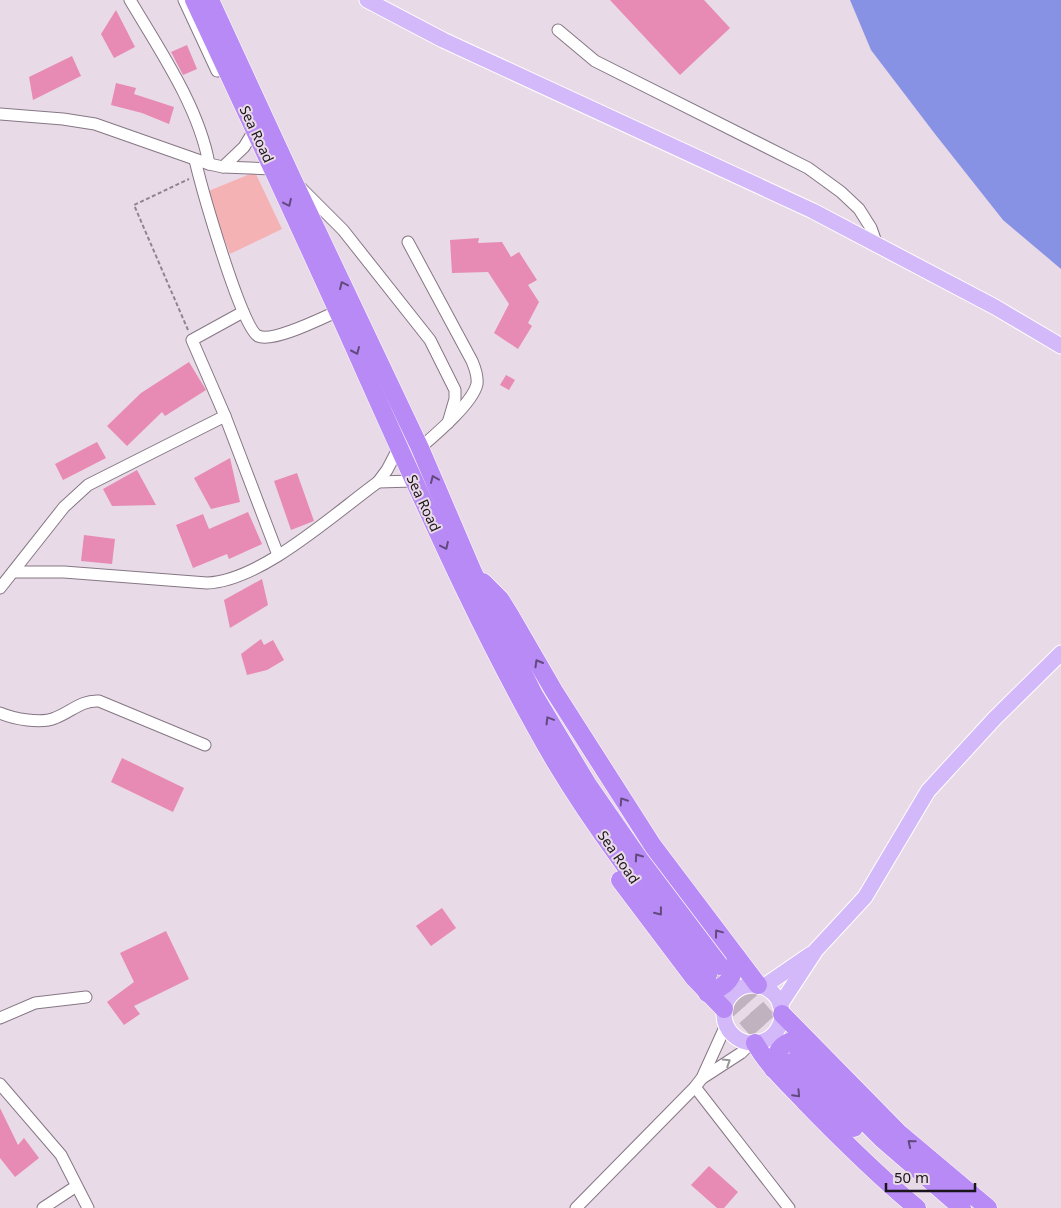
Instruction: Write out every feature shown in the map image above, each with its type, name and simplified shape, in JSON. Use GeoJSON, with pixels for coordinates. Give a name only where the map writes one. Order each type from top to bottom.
{"type":"FeatureCollection","features":[{"type":"Feature","properties":{"kind":"highway","name":"Sea Road"},"geometry":{"type":"LineString","coordinates":[[194,0],[252,133],[273,169],[414,481],[481,623],[535,725],[583,806],[636,882],[711,978]]}},
{"type":"Feature","properties":{"kind":"highway","name":"Sea Road"},"geometry":{"type":"LineString","coordinates":[[210,0],[292,180],[420,448],[473,572],[534,695],[588,785],[640,860],[711,978]]}},
{"type":"Feature","properties":{"kind":"highway"},"geometry":{"type":"LineString","coordinates":[[473,572],[500,599],[623,800],[677,878],[760,986]]}},
{"type":"Feature","properties":{"kind":"highway"},"geometry":{"type":"LineString","coordinates":[[711,978],[729,982],[735,968],[736,956]]}},
{"type":"Feature","properties":{"kind":"highway"},"geometry":{"type":"LineString","coordinates":[[711,978],[725,1017]]}},
{"type":"Feature","properties":{"kind":"highway"},"geometry":{"type":"LineString","coordinates":[[781,1009],[806,1039],[900,1134],[988,1208]]}},
{"type":"Feature","properties":{"kind":"highway"},"geometry":{"type":"LineString","coordinates":[[806,1039],[792,1039],[784,1044],[774,1057],[786,1062],[831,1108],[943,1208]]}},
{"type":"Feature","properties":{"kind":"highway"},"geometry":{"type":"LineString","coordinates":[[753,1043],[786,1062],[856,1114],[962,1208]]}},
{"type":"Feature","properties":{"kind":"highway"},"geometry":{"type":"LineString","coordinates":[[786,1062],[877,1174],[917,1208]]}},
{"type":"Feature","properties":{"kind":"main road"},"geometry":{"type":"LineString","coordinates":[[367,0],[442,40],[804,207],[995,307],[1061,346]]}},
{"type":"Feature","properties":{"kind":"main road"},"geometry":{"type":"LineString","coordinates":[[781,1009],[816,950],[865,897],[914,812],[944,772],[1061,653]]}},
{"type":"Feature","properties":{"kind":"main road"},"geometry":{"type":"LineString","coordinates":[[760,986],[816,950]]}},
{"type":"Feature","properties":{"kind":"main road"},"geometry":{"type":"LineString","coordinates":[[749,985],[760,986],[776,997],[781,1009],[781,1022],[771,1037],[753,1043],[740,1041],[732,1034],[725,1017],[732,993],[749,985]]}},
{"type":"Feature","properties":{"kind":"street"},"geometry":{"type":"LineString","coordinates":[[130,0],[137,6],[192,110],[203,139],[209,164]]}},
{"type":"Feature","properties":{"kind":"street"},"geometry":{"type":"LineString","coordinates":[[184,0],[252,133],[223,167]]}},
{"type":"Feature","properties":{"kind":"street"},"geometry":{"type":"LineString","coordinates":[[558,30],[595,60],[808,168],[841,192],[859,209],[871,228],[877,245]]}},
{"type":"Feature","properties":{"kind":"street"},"geometry":{"type":"LineString","coordinates":[[0,114],[64,119],[95,124],[209,164],[223,167],[273,169]]}},
{"type":"Feature","properties":{"kind":"street"},"geometry":{"type":"LineString","coordinates":[[195,160],[198,175],[243,312],[254,333],[260,337],[280,334],[338,311]]}},
{"type":"Feature","properties":{"kind":"street"},"geometry":{"type":"LineString","coordinates":[[292,180],[316,200],[343,230],[430,340],[455,390],[456,399],[448,423]]}},
{"type":"Feature","properties":{"kind":"street"},"geometry":{"type":"LineString","coordinates":[[408,242],[476,372],[477,382],[475,390],[448,423],[420,448]]}},
{"type":"Feature","properties":{"kind":"street"},"geometry":{"type":"LineString","coordinates":[[243,312],[192,340],[225,416],[278,555]]}},
{"type":"Feature","properties":{"kind":"street"},"geometry":{"type":"LineString","coordinates":[[0,588],[33,543],[64,508],[88,485],[225,416]]}},
{"type":"Feature","properties":{"kind":"street"},"geometry":{"type":"LineString","coordinates":[[13,572],[64,572],[216,582],[238,576],[278,555],[378,482],[387,470],[399,447]]}},
{"type":"Feature","properties":{"kind":"street"},"geometry":{"type":"LineString","coordinates":[[378,482],[414,481]]}},
{"type":"Feature","properties":{"kind":"street"},"geometry":{"type":"LineString","coordinates":[[0,713],[18,718],[54,719],[83,703],[99,700],[205,745]]}},
{"type":"Feature","properties":{"kind":"street"},"geometry":{"type":"LineString","coordinates":[[0,1018],[35,1003],[86,996]]}},
{"type":"Feature","properties":{"kind":"street"},"geometry":{"type":"LineString","coordinates":[[699,1082],[725,1017]]}},
{"type":"Feature","properties":{"kind":"street"},"geometry":{"type":"LineString","coordinates":[[576,1208],[699,1082],[753,1043]]}},
{"type":"Feature","properties":{"kind":"street"},"geometry":{"type":"LineString","coordinates":[[699,1082],[789,1208]]}},
{"type":"Feature","properties":{"kind":"street"},"geometry":{"type":"LineString","coordinates":[[0,1084],[61,1155],[75,1187],[88,1208]]}},
{"type":"Feature","properties":{"kind":"street"},"geometry":{"type":"LineString","coordinates":[[43,1208],[75,1187]]}},
{"type":"Feature","properties":{"kind":"path"},"geometry":{"type":"LineString","coordinates":[[192,340],[134,205],[198,175]]}},
{"type":"Feature","properties":{"kind":"shaded area"},"geometry":{"type":"Polygon","coordinates":[[[255,172],[282,229],[230,254],[206,192],[255,172]]]}},
{"type":"Feature","properties":{"kind":"water"},"geometry":{"type":"Polygon","coordinates":[[[850,0],[1061,0],[1061,269],[1003,220],[935,134],[871,50],[850,0]]]}},
{"type":"Feature","properties":{"kind":"building"},"geometry":{"type":"Polygon","coordinates":[[[610,0],[704,0],[730,28],[680,75],[610,0]]]}},
{"type":"Feature","properties":{"kind":"building"},"geometry":{"type":"Polygon","coordinates":[[[116,10],[135,47],[114,58],[101,34],[116,10]]]}},
{"type":"Feature","properties":{"kind":"building"},"geometry":{"type":"Polygon","coordinates":[[[187,45],[197,69],[183,75],[171,52],[187,45]]]}},
{"type":"Feature","properties":{"kind":"building"},"geometry":{"type":"Polygon","coordinates":[[[72,56],[81,76],[33,100],[29,77],[72,56]]]}},
{"type":"Feature","properties":{"kind":"building"},"geometry":{"type":"Polygon","coordinates":[[[116,83],[136,88],[134,94],[174,107],[169,124],[142,113],[111,105],[116,83]]]}},
{"type":"Feature","properties":{"kind":"building"},"geometry":{"type":"Polygon","coordinates":[[[479,238],[478,243],[502,242],[511,257],[519,252],[537,280],[528,285],[539,302],[528,323],[532,326],[518,349],[494,333],[509,304],[488,272],[452,273],[450,240],[479,238]]]}},
{"type":"Feature","properties":{"kind":"building"},"geometry":{"type":"Polygon","coordinates":[[[189,362],[206,390],[165,416],[162,412],[127,446],[107,426],[141,393],[189,362]]]}},
{"type":"Feature","properties":{"kind":"building"},"geometry":{"type":"Polygon","coordinates":[[[506,375],[515,380],[509,390],[500,385],[506,375]]]}},
{"type":"Feature","properties":{"kind":"building"},"geometry":{"type":"Polygon","coordinates":[[[97,442],[106,458],[63,480],[55,464],[97,442]]]}},
{"type":"Feature","properties":{"kind":"building"},"geometry":{"type":"Polygon","coordinates":[[[230,458],[240,502],[211,509],[194,478],[230,458]]]}},
{"type":"Feature","properties":{"kind":"building"},"geometry":{"type":"Polygon","coordinates":[[[137,470],[156,505],[112,506],[103,489],[137,470]]]}},
{"type":"Feature","properties":{"kind":"building"},"geometry":{"type":"Polygon","coordinates":[[[297,473],[314,521],[291,530],[274,481],[297,473]]]}},
{"type":"Feature","properties":{"kind":"building"},"geometry":{"type":"Polygon","coordinates":[[[248,512],[262,544],[229,559],[227,554],[193,568],[176,525],[203,514],[209,529],[248,512]]]}},
{"type":"Feature","properties":{"kind":"building"},"geometry":{"type":"Polygon","coordinates":[[[84,535],[115,539],[112,564],[81,561],[84,535]]]}},
{"type":"Feature","properties":{"kind":"building"},"geometry":{"type":"Polygon","coordinates":[[[262,579],[268,605],[230,628],[224,600],[262,579]]]}},
{"type":"Feature","properties":{"kind":"building"},"geometry":{"type":"Polygon","coordinates":[[[261,639],[264,645],[273,640],[284,660],[267,670],[247,675],[241,654],[261,639]]]}},
{"type":"Feature","properties":{"kind":"building"},"geometry":{"type":"Polygon","coordinates":[[[122,758],[184,788],[173,812],[111,782],[122,758]]]}},
{"type":"Feature","properties":{"kind":"building"},"geometry":{"type":"Polygon","coordinates":[[[442,908],[456,928],[431,946],[416,926],[442,908]]]}},
{"type":"Feature","properties":{"kind":"building"},"geometry":{"type":"Polygon","coordinates":[[[166,931],[189,979],[134,1006],[140,1014],[124,1025],[107,1002],[134,982],[120,953],[166,931]]]}},
{"type":"Feature","properties":{"kind":"building"},"geometry":{"type":"Polygon","coordinates":[[[0,1108],[18,1145],[24,1138],[39,1158],[15,1177],[0,1158],[0,1108]]]}},
{"type":"Feature","properties":{"kind":"building"},"geometry":{"type":"Polygon","coordinates":[[[709,1166],[738,1192],[724,1208],[717,1208],[691,1185],[709,1166]]]}},
{"type":"Feature","properties":{"kind":"tunnel"},"geometry":{"type":"LineString","coordinates":[[721,967],[797,1054]]}},
{"type":"Feature","properties":{"kind":"tunnel"},"geometry":{"type":"LineString","coordinates":[[710,977],[786,1062]]}}]}
